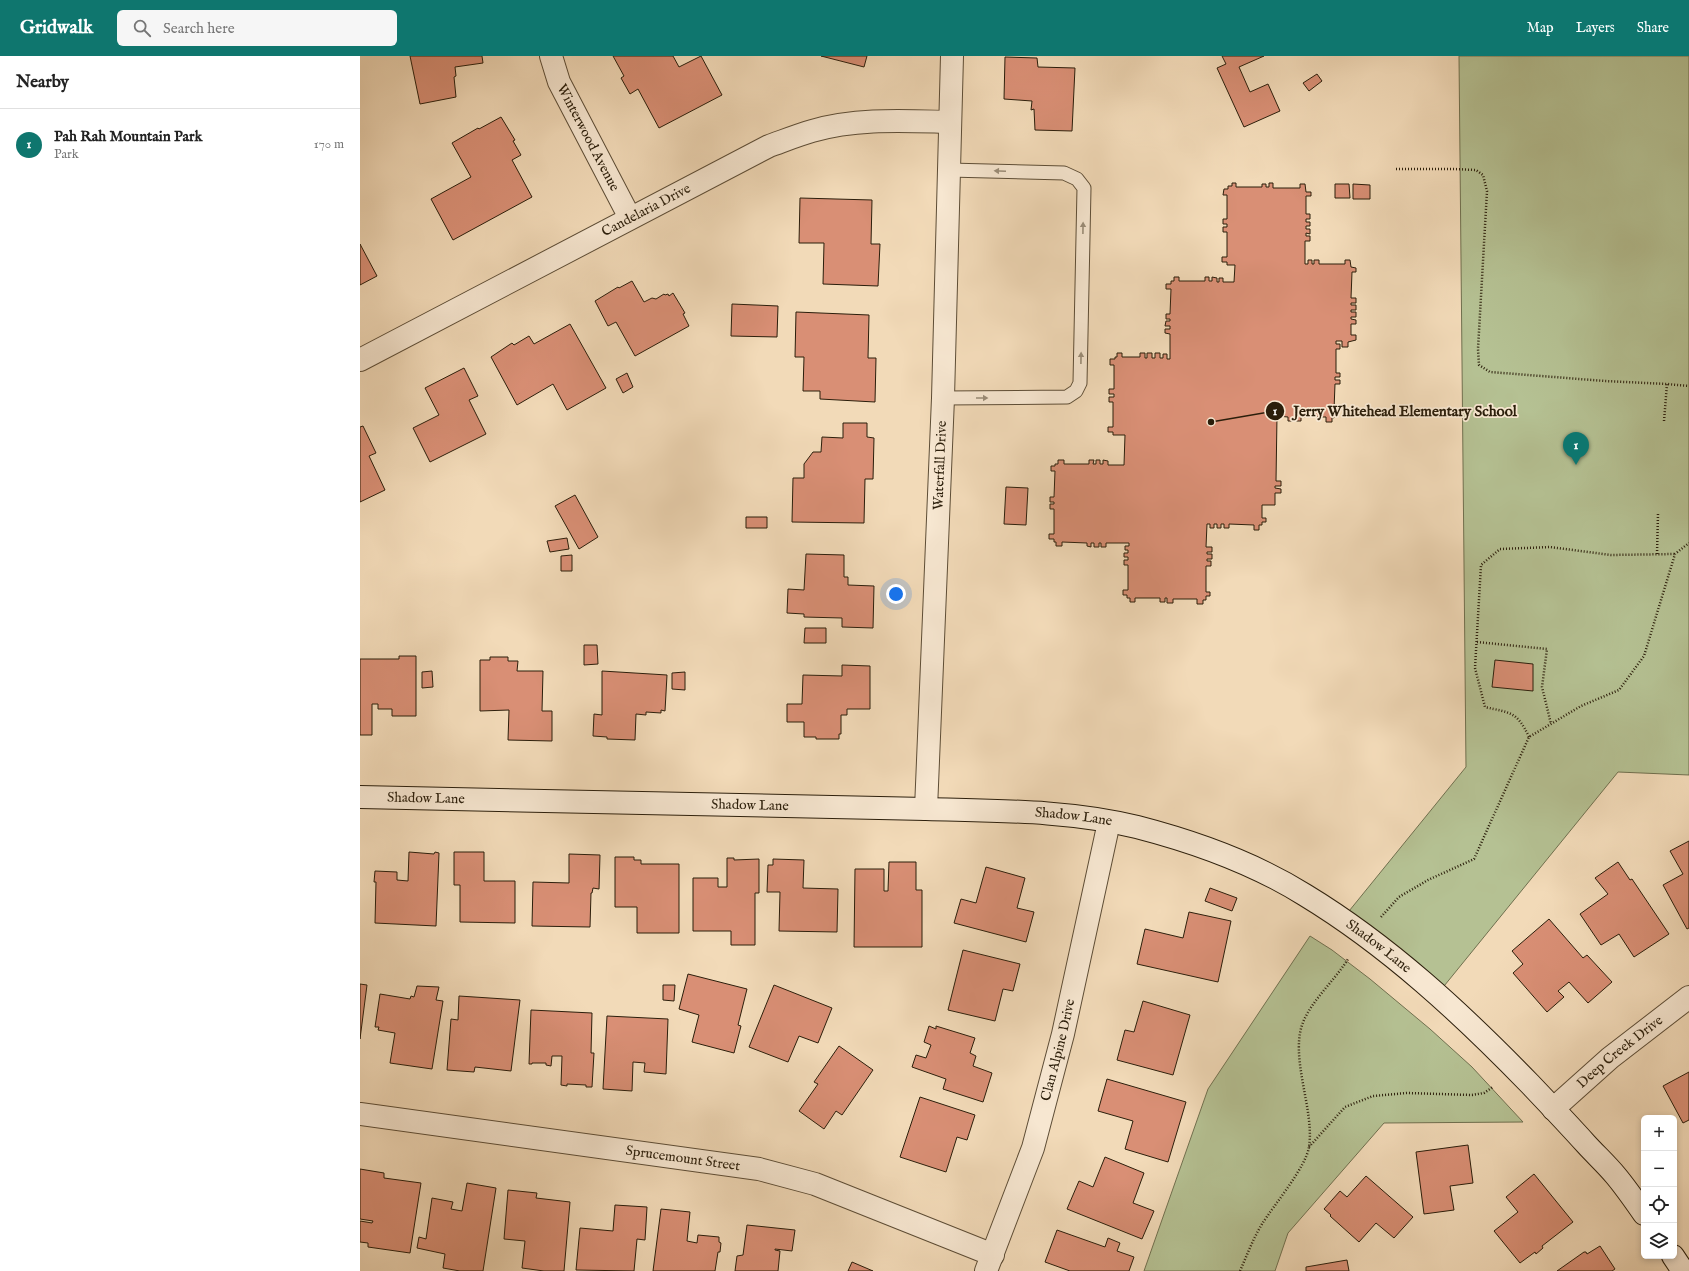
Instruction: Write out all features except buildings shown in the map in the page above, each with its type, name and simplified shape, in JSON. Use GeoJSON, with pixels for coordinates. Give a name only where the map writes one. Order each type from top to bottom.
{"type":"FeatureCollection","features":[{"type":"Feature","properties":{"kind":"street","name":"Winterwood Avenue"},"geometry":{"type":"LineString","coordinates":[[551,56],[559,82],[630,218]]}},
{"type":"Feature","properties":{"kind":"street","name":"Waterfall Drive"},"geometry":{"type":"LineString","coordinates":[[926,808],[943,398],[952,56]]}},
{"type":"Feature","properties":{"kind":"street","name":"Candelaria Drive"},"geometry":{"type":"LineString","coordinates":[[360,360],[769,146],[813,131],[857,123],[892,121],[950,122]]}},
{"type":"Feature","properties":{"kind":"street","name":"Shadow Lane"},"geometry":{"type":"LineString","coordinates":[[360,797],[926,808],[1060,815],[1135,827],[1192,843],[1254,868],[1304,894],[1353,926],[1433,990],[1494,1047],[1615,1174],[1641,1210]]}},
{"type":"Feature","properties":{"kind":"street","name":"Clan Alpine Drive"},"geometry":{"type":"LineString","coordinates":[[990,1263],[1033,1148],[1062,1034],[1109,822]]}},
{"type":"Feature","properties":{"kind":"street","name":"Deep Creek Drive"},"geometry":{"type":"LineString","coordinates":[[1553,1109],[1610,1058],[1689,997]]}},
{"type":"Feature","properties":{"kind":"street","name":"Sprucemount Street"},"geometry":{"type":"LineString","coordinates":[[360,1114],[759,1169],[815,1184],[990,1263]]}},
{"type":"Feature","properties":{"kind":"street"},"geometry":{"type":"LineString","coordinates":[[1675,1259],[1683,1271]]}},
{"type":"Feature","properties":{"kind":"lane"},"geometry":{"type":"LineString","coordinates":[[943,398],[1067,397],[1076,392],[1080,383],[1084,188],[1078,179],[1064,173],[949,170]]}},
{"type":"Feature","properties":{"kind":"path"},"geometry":{"type":"LineString","coordinates":[[1396,169],[1462,169],[1476,170],[1483,175],[1487,191],[1478,349],[1479,365],[1490,372],[1689,386]]}},
{"type":"Feature","properties":{"kind":"path"},"geometry":{"type":"LineString","coordinates":[[1664,421],[1667,384]]}},
{"type":"Feature","properties":{"kind":"path"},"geometry":{"type":"LineString","coordinates":[[1657,554],[1658,514]]}},
{"type":"Feature","properties":{"kind":"path"},"geometry":{"type":"LineString","coordinates":[[1381,917],[1399,897],[1428,880],[1474,859],[1529,737],[1581,706],[1619,690],[1644,656],[1675,554],[1689,543]]}},
{"type":"Feature","properties":{"kind":"path"},"geometry":{"type":"LineString","coordinates":[[1529,737],[1523,724],[1513,714],[1485,707],[1475,668],[1481,565],[1500,549],[1550,547],[1611,555],[1675,554]]}},
{"type":"Feature","properties":{"kind":"path"},"geometry":{"type":"LineString","coordinates":[[1477,642],[1547,649],[1542,687],[1551,724]]}},
{"type":"Feature","properties":{"kind":"path"},"geometry":{"type":"LineString","coordinates":[[1240,1271],[1261,1225],[1304,1162],[1309,1148],[1310,1130],[1300,1057],[1300,1038],[1304,1021],[1348,959]]}},
{"type":"Feature","properties":{"kind":"path"},"geometry":{"type":"LineString","coordinates":[[1309,1148],[1345,1107],[1373,1096],[1407,1093],[1472,1095],[1484,1093],[1493,1087]]}},
{"type":"Feature","properties":{"kind":"green space"},"geometry":{"type":"Polygon","coordinates":[[[1459,56],[1689,56],[1689,775],[1618,772],[1440,991],[1345,916],[1466,767],[1459,56]]]}},
{"type":"Feature","properties":{"kind":"green space"},"geometry":{"type":"Polygon","coordinates":[[[1310,936],[1332,950],[1370,979],[1430,1029],[1472,1067],[1523,1122],[1384,1123],[1288,1233],[1275,1271],[1144,1271],[1208,1089],[1310,936]]]}},
{"type":"Feature","properties":{"kind":"place","name":"Jerry Whitehead Elementary School"},"geometry":{"type":"Point","coordinates":[1211,422]}},
{"type":"Feature","properties":{"kind":"place","name":"Pah Rah Mountain Park"},"geometry":{"type":"Point","coordinates":[1576,465]}}]}
